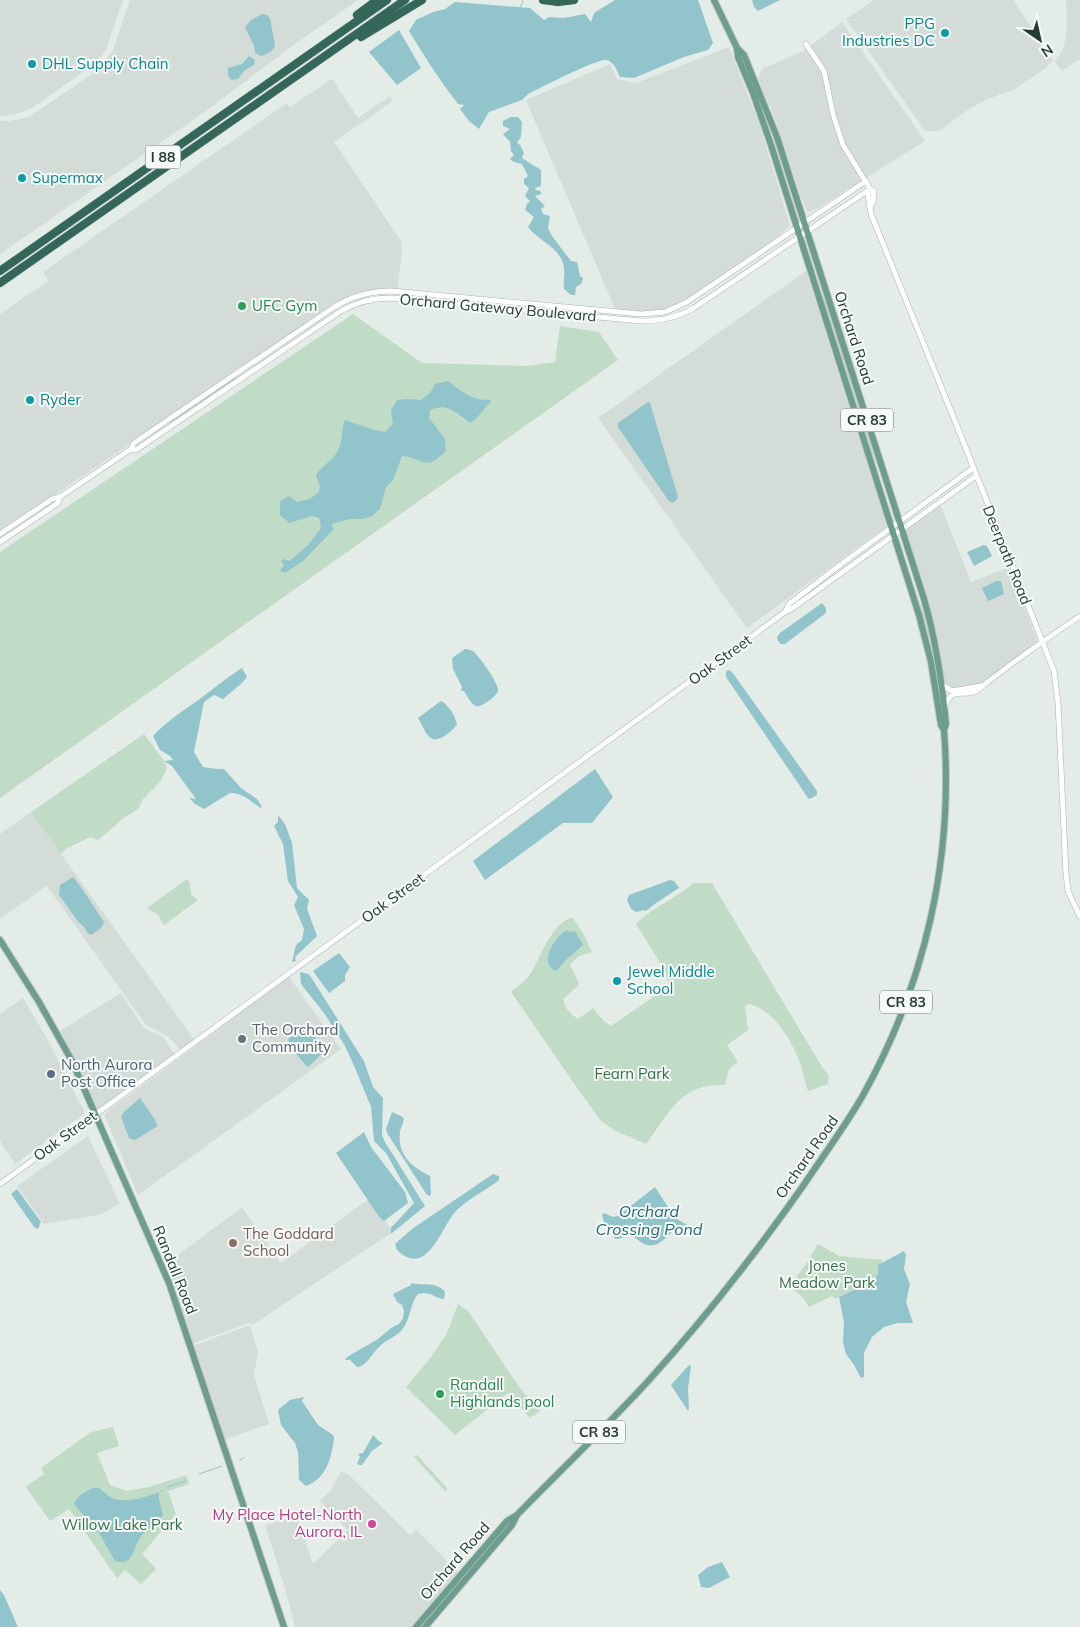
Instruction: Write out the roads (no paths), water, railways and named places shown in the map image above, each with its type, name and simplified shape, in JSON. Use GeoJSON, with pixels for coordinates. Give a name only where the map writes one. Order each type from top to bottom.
{"type":"FeatureCollection","features":[{"type":"Feature","properties":{"kind":"highway"},"geometry":{"type":"LineString","coordinates":[[326,42],[344,25],[377,0]]}},
{"type":"Feature","properties":{"kind":"highway","name":"I 88"},"geometry":{"type":"LineString","coordinates":[[0,271],[387,0]]}},
{"type":"Feature","properties":{"kind":"highway","name":"I 88"},"geometry":{"type":"LineString","coordinates":[[0,283],[405,0]]}},
{"type":"Feature","properties":{"kind":"highway"},"geometry":{"type":"LineString","coordinates":[[342,44],[355,40],[422,0]]}},
{"type":"Feature","properties":{"kind":"highway"},"geometry":{"type":"LineString","coordinates":[[543,0],[558,2],[574,0]]}},
{"type":"Feature","properties":{"kind":"main road","name":"Orchard Road"},"geometry":{"type":"LineString","coordinates":[[714,0],[737,48],[738,57],[761,115],[892,528],[928,650],[941,725],[944,730]]}},
{"type":"Feature","properties":{"kind":"main road","name":"Orchard Road"},"geometry":{"type":"LineString","coordinates":[[416,1627],[493,1536],[507,1521],[517,1515],[649,1379],[710,1310],[794,1198],[845,1124],[872,1079],[892,1038],[919,965],[933,911],[945,818],[946,766],[944,730],[946,724],[942,684],[927,609],[778,137],[744,55],[737,48]]}},
{"type":"Feature","properties":{"kind":"main road","name":"Randall Road"},"geometry":{"type":"LineString","coordinates":[[0,940],[40,1002],[72,1062],[169,1282],[284,1627]]}},
{"type":"Feature","properties":{"kind":"main road","name":"Orchard Road"},"geometry":{"type":"LineString","coordinates":[[425,1627],[512,1525],[517,1515]]}},
{"type":"Feature","properties":{"kind":"street"},"geometry":{"type":"LineString","coordinates":[[806,44],[824,72],[833,114],[844,145],[870,189]]}},
{"type":"Feature","properties":{"kind":"street","name":"Orchard Gateway Boulevard"},"geometry":{"type":"LineString","coordinates":[[0,534],[52,499],[60,497],[131,449],[134,443],[340,304],[358,296],[392,291],[641,314],[670,311],[687,302],[866,181]]}},
{"type":"Feature","properties":{"kind":"street","name":"Orchard Gateway Boulevard"},"geometry":{"type":"LineString","coordinates":[[131,449],[136,450],[341,311],[363,301],[392,298],[642,321],[662,320],[678,316],[694,308],[870,189]]}},
{"type":"Feature","properties":{"kind":"street","name":"Deerpath Road"},"geometry":{"type":"LineString","coordinates":[[870,189],[868,195],[871,214],[1054,671],[1066,874],[1068,891],[1080,917]]}},
{"type":"Feature","properties":{"kind":"street","name":"Oak Street"},"geometry":{"type":"LineString","coordinates":[[785,612],[789,604],[974,468]]}},
{"type":"Feature","properties":{"kind":"street","name":"Oak Street"},"geometry":{"type":"LineString","coordinates":[[0,1184],[785,612],[976,476]]}},
{"type":"Feature","properties":{"kind":"street","name":"Orchard Gateway Boulevard"},"geometry":{"type":"LineString","coordinates":[[0,542],[58,503],[60,497]]}},
{"type":"Feature","properties":{"kind":"street"},"geometry":{"type":"LineString","coordinates":[[945,708],[949,697],[953,694],[976,690],[1080,616]]}},
{"type":"Feature","properties":{"kind":"street"},"geometry":{"type":"LineString","coordinates":[[942,684],[944,688],[952,691],[981,686]]}},
{"type":"Feature","properties":{"kind":"water"},"geometry":{"type":"Polygon","coordinates":[[[615,0],[698,0],[713,43],[708,50],[684,57],[634,78],[620,77],[611,62],[606,60],[591,64],[528,94],[522,100],[489,112],[479,129],[469,121],[460,109],[464,105],[458,104],[451,95],[409,31],[416,20],[445,9],[455,2],[530,8],[544,20],[549,17],[564,18],[585,14],[591,22],[594,13],[615,0]]]}},
{"type":"Feature","properties":{"kind":"water"},"geometry":{"type":"Polygon","coordinates":[[[752,0],[780,0],[758,11],[754,7],[752,0]]]}},
{"type":"Feature","properties":{"kind":"water"},"geometry":{"type":"Polygon","coordinates":[[[262,14],[270,18],[275,45],[272,51],[261,56],[255,53],[254,46],[245,27],[251,20],[262,14]]]}},
{"type":"Feature","properties":{"kind":"water"},"geometry":{"type":"Polygon","coordinates":[[[399,30],[421,68],[397,85],[369,52],[399,30]]]}},
{"type":"Feature","properties":{"kind":"water"},"geometry":{"type":"Polygon","coordinates":[[[249,56],[255,60],[254,65],[245,70],[238,79],[231,80],[228,75],[228,68],[242,64],[249,56]]]}},
{"type":"Feature","properties":{"kind":"water"},"geometry":{"type":"Polygon","coordinates":[[[511,117],[518,117],[522,122],[521,137],[517,143],[524,153],[522,158],[541,170],[541,186],[535,188],[542,194],[535,196],[545,206],[541,209],[543,214],[550,216],[548,228],[571,261],[577,262],[580,276],[583,278],[581,284],[576,287],[575,295],[571,295],[564,289],[564,268],[559,255],[528,227],[534,217],[525,210],[530,201],[525,196],[529,188],[524,184],[524,179],[528,176],[522,164],[510,159],[514,155],[511,151],[510,142],[503,134],[510,129],[503,126],[503,121],[511,117]]]}},
{"type":"Feature","properties":{"kind":"water"},"geometry":{"type":"Polygon","coordinates":[[[448,381],[473,397],[491,400],[490,403],[470,423],[456,412],[447,408],[442,407],[430,410],[429,418],[445,439],[446,451],[428,463],[402,456],[393,480],[386,487],[380,509],[372,516],[363,519],[350,519],[331,524],[334,529],[303,561],[285,573],[280,571],[284,565],[281,561],[283,559],[290,561],[308,545],[321,528],[319,518],[312,516],[289,523],[280,515],[280,501],[289,496],[297,502],[310,499],[319,492],[320,486],[316,475],[336,454],[341,441],[345,420],[385,432],[393,424],[391,410],[397,400],[421,400],[430,393],[435,384],[448,381]]]}},
{"type":"Feature","properties":{"kind":"water"},"geometry":{"type":"Polygon","coordinates":[[[648,402],[650,403],[678,497],[672,503],[668,500],[618,427],[618,423],[648,402]]]}},
{"type":"Feature","properties":{"kind":"water"},"geometry":{"type":"Polygon","coordinates":[[[984,545],[987,546],[992,556],[974,566],[967,552],[984,545]]]}},
{"type":"Feature","properties":{"kind":"water"},"geometry":{"type":"Polygon","coordinates":[[[996,581],[1001,581],[1004,594],[988,601],[982,588],[996,581]]]}},
{"type":"Feature","properties":{"kind":"water"},"geometry":{"type":"Polygon","coordinates":[[[822,603],[826,608],[826,613],[785,644],[781,644],[778,641],[777,637],[780,633],[822,603]]]}},
{"type":"Feature","properties":{"kind":"water"},"geometry":{"type":"Polygon","coordinates":[[[465,649],[476,654],[498,688],[495,696],[478,706],[472,704],[464,691],[461,691],[462,687],[453,669],[452,658],[465,649]]]}},
{"type":"Feature","properties":{"kind":"water"},"geometry":{"type":"Polygon","coordinates":[[[242,668],[247,677],[242,683],[223,699],[214,695],[204,702],[194,752],[203,767],[224,769],[241,788],[257,799],[262,807],[243,796],[230,793],[204,809],[189,798],[196,799],[172,766],[164,761],[173,760],[160,750],[153,736],[174,717],[242,668]]]}},
{"type":"Feature","properties":{"kind":"water"},"geometry":{"type":"Polygon","coordinates":[[[728,670],[735,676],[817,791],[817,795],[810,799],[808,798],[726,677],[728,670]]]}},
{"type":"Feature","properties":{"kind":"water"},"geometry":{"type":"Polygon","coordinates":[[[441,701],[447,705],[457,724],[446,735],[432,739],[426,733],[418,718],[441,701]]]}},
{"type":"Feature","properties":{"kind":"water"},"geometry":{"type":"Polygon","coordinates":[[[595,769],[613,797],[592,823],[563,823],[485,880],[473,861],[595,769]]]}},
{"type":"Feature","properties":{"kind":"water"},"geometry":{"type":"Polygon","coordinates":[[[278,815],[285,824],[292,843],[297,888],[309,900],[307,909],[317,936],[295,957],[296,961],[292,962],[296,945],[302,940],[304,929],[294,905],[298,897],[288,881],[283,844],[274,826],[278,822],[278,815]]]}},
{"type":"Feature","properties":{"kind":"water"},"geometry":{"type":"Polygon","coordinates":[[[73,877],[104,922],[101,928],[91,935],[79,923],[59,895],[60,885],[73,877]]]}},
{"type":"Feature","properties":{"kind":"water"},"geometry":{"type":"Polygon","coordinates":[[[670,880],[674,881],[679,888],[646,911],[636,912],[631,909],[627,900],[629,895],[670,880]]]}},
{"type":"Feature","properties":{"kind":"water"},"geometry":{"type":"Polygon","coordinates":[[[565,931],[576,932],[583,945],[556,971],[548,963],[548,957],[556,939],[565,931]]]}},
{"type":"Feature","properties":{"kind":"water"},"geometry":{"type":"Polygon","coordinates":[[[339,953],[350,967],[345,975],[345,981],[329,993],[313,971],[339,953]]]}},
{"type":"Feature","properties":{"kind":"water"},"geometry":{"type":"Polygon","coordinates":[[[300,972],[309,974],[364,1061],[373,1087],[383,1098],[382,1135],[425,1206],[391,1234],[391,1228],[414,1203],[386,1153],[374,1141],[371,1107],[355,1068],[345,1046],[324,1013],[301,984],[300,972]]]}},
{"type":"Feature","properties":{"kind":"water"},"geometry":{"type":"Polygon","coordinates":[[[303,1029],[310,1031],[326,1050],[308,1067],[296,1054],[288,1039],[303,1029]]]}},
{"type":"Feature","properties":{"kind":"water"},"geometry":{"type":"Polygon","coordinates":[[[140,1098],[158,1126],[135,1140],[129,1138],[121,1117],[140,1098]]]}},
{"type":"Feature","properties":{"kind":"water"},"geometry":{"type":"Polygon","coordinates":[[[392,1112],[403,1117],[404,1121],[400,1132],[400,1140],[403,1154],[417,1169],[430,1176],[430,1196],[427,1195],[387,1133],[386,1129],[392,1112]]]}},
{"type":"Feature","properties":{"kind":"water"},"geometry":{"type":"Polygon","coordinates":[[[364,1132],[371,1147],[405,1192],[408,1203],[384,1221],[380,1218],[336,1153],[364,1132]]]}},
{"type":"Feature","properties":{"kind":"water"},"geometry":{"type":"Polygon","coordinates":[[[493,1174],[499,1176],[499,1180],[458,1209],[426,1254],[418,1258],[408,1257],[397,1250],[395,1244],[412,1229],[493,1174]]]}},
{"type":"Feature","properties":{"kind":"water","name":"Orchard Crossing Pond"},"geometry":{"type":"Polygon","coordinates":[[[655,1187],[675,1218],[698,1231],[692,1237],[678,1228],[660,1242],[652,1245],[645,1244],[630,1235],[615,1239],[604,1223],[602,1215],[604,1213],[613,1217],[618,1216],[655,1187]]]}},
{"type":"Feature","properties":{"kind":"water"},"geometry":{"type":"Polygon","coordinates":[[[17,1189],[41,1222],[38,1229],[34,1227],[11,1194],[17,1189]]]}},
{"type":"Feature","properties":{"kind":"water"},"geometry":{"type":"Polygon","coordinates":[[[904,1251],[906,1255],[904,1269],[910,1284],[906,1302],[913,1323],[898,1323],[884,1327],[872,1337],[864,1353],[864,1377],[861,1378],[846,1354],[843,1343],[844,1322],[839,1297],[874,1280],[878,1273],[878,1265],[904,1251]]]}},
{"type":"Feature","properties":{"kind":"water"},"geometry":{"type":"Polygon","coordinates":[[[411,1283],[438,1286],[445,1292],[444,1299],[426,1293],[418,1294],[413,1302],[406,1323],[399,1333],[377,1349],[363,1365],[357,1367],[350,1360],[345,1360],[399,1324],[403,1318],[404,1311],[402,1305],[397,1302],[393,1294],[411,1285],[411,1283]]]}},
{"type":"Feature","properties":{"kind":"water"},"geometry":{"type":"Polygon","coordinates":[[[689,1365],[691,1366],[688,1411],[671,1385],[689,1365]]]}},
{"type":"Feature","properties":{"kind":"water"},"geometry":{"type":"Polygon","coordinates":[[[304,1397],[302,1401],[318,1425],[333,1435],[334,1438],[330,1460],[323,1473],[313,1483],[306,1486],[299,1480],[298,1452],[295,1443],[281,1425],[278,1410],[290,1400],[304,1397]]]}},
{"type":"Feature","properties":{"kind":"water"},"geometry":{"type":"Polygon","coordinates":[[[373,1435],[383,1443],[372,1451],[362,1465],[359,1465],[357,1463],[360,1457],[358,1454],[363,1453],[373,1435]]]}},
{"type":"Feature","properties":{"kind":"water"},"geometry":{"type":"Polygon","coordinates":[[[93,1488],[99,1488],[112,1498],[118,1500],[142,1498],[159,1492],[163,1515],[142,1535],[137,1542],[132,1556],[126,1561],[115,1561],[99,1533],[74,1504],[77,1498],[93,1488]]]}},
{"type":"Feature","properties":{"kind":"water"},"geometry":{"type":"Polygon","coordinates":[[[722,1562],[730,1577],[709,1588],[701,1587],[698,1575],[708,1567],[722,1562]]]}},
{"type":"Feature","properties":{"kind":"water"},"geometry":{"type":"Polygon","coordinates":[[[0,1590],[4,1595],[18,1627],[0,1627],[0,1590]]]}},
{"type":"Feature","properties":{"kind":"waterway"},"geometry":{"type":"LineString","coordinates":[[520,8],[523,1]]}},
{"type":"Feature","properties":{"kind":"waterway"},"geometry":{"type":"LineString","coordinates":[[396,1168],[403,1182]]}},
{"type":"Feature","properties":{"kind":"waterway"},"geometry":{"type":"LineString","coordinates":[[391,1228],[398,1222]]}},
{"type":"Feature","properties":{"kind":"waterway"},"geometry":{"type":"LineString","coordinates":[[240,1460],[244,1458]]}},
{"type":"Feature","properties":{"kind":"waterway"},"geometry":{"type":"LineString","coordinates":[[199,1474],[222,1466]]}},
{"type":"Feature","properties":{"kind":"waterway"},"geometry":{"type":"LineString","coordinates":[[167,1487],[186,1481]]}},
{"type":"Feature","properties":{"kind":"place","name":"PPG Industries DC"},"geometry":{"type":"Point","coordinates":[945,33]}},
{"type":"Feature","properties":{"kind":"place","name":"DHL Supply Chain"},"geometry":{"type":"Point","coordinates":[32,64]}},
{"type":"Feature","properties":{"kind":"place","name":"Supermax"},"geometry":{"type":"Point","coordinates":[22,178]}},
{"type":"Feature","properties":{"kind":"place","name":"UFC Gym"},"geometry":{"type":"Point","coordinates":[242,306]}},
{"type":"Feature","properties":{"kind":"place","name":"Ryder"},"geometry":{"type":"Point","coordinates":[30,400]}},
{"type":"Feature","properties":{"kind":"place","name":"Jewel Middle School"},"geometry":{"type":"Point","coordinates":[617,981]}},
{"type":"Feature","properties":{"kind":"place","name":"The Orchard Community"},"geometry":{"type":"Point","coordinates":[242,1039]}},
{"type":"Feature","properties":{"kind":"place","name":"North Aurora Post Office"},"geometry":{"type":"Point","coordinates":[51,1074]}},
{"type":"Feature","properties":{"kind":"place","name":"The Goddard School"},"geometry":{"type":"Point","coordinates":[233,1243]}},
{"type":"Feature","properties":{"kind":"place","name":"Randall Highlands pool"},"geometry":{"type":"Point","coordinates":[440,1394]}},
{"type":"Feature","properties":{"kind":"place","name":"My Place Hotel-North Aurora, IL"},"geometry":{"type":"Point","coordinates":[372,1524]}},
{"type":"Feature","properties":{"kind":"park label","name":"Fearn Park"},"geometry":{"type":"Point","coordinates":[632,1074]}},
{"type":"Feature","properties":{"kind":"park label","name":"Jones Meadow Park"},"geometry":{"type":"Point","coordinates":[827,1274]}},
{"type":"Feature","properties":{"kind":"park label","name":"Willow Lake Park"},"geometry":{"type":"Point","coordinates":[122,1525]}}]}
